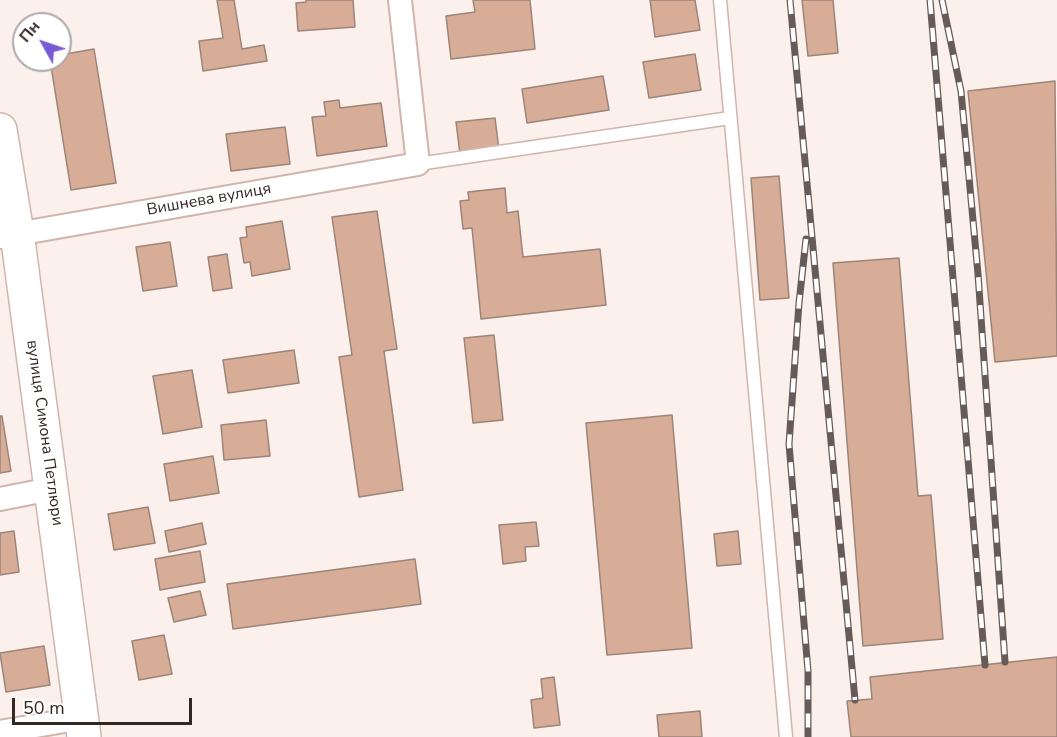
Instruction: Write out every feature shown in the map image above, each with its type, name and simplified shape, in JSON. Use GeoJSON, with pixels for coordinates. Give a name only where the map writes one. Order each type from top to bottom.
{"type":"FeatureCollection","features":[{"type":"Feature","properties":{"kind":"main road","name":"вулиця Симона Петлюри"},"geometry":{"type":"LineString","coordinates":[[0,130],[9,235],[51,489],[83,728]]}},
{"type":"Feature","properties":{"kind":"street"},"geometry":{"type":"LineString","coordinates":[[400,0],[418,164]]}},
{"type":"Feature","properties":{"kind":"street","name":"Вишнева вулиця"},"geometry":{"type":"LineString","coordinates":[[9,235],[418,164]]}},
{"type":"Feature","properties":{"kind":"street"},"geometry":{"type":"LineString","coordinates":[[0,499],[51,489]]}},
{"type":"Feature","properties":{"kind":"street"},"geometry":{"type":"LineString","coordinates":[[0,732],[83,728]]}},
{"type":"Feature","properties":{"kind":"lane"},"geometry":{"type":"LineString","coordinates":[[720,0],[786,737]]}},
{"type":"Feature","properties":{"kind":"lane"},"geometry":{"type":"LineString","coordinates":[[418,164],[730,118]]}},
{"type":"Feature","properties":{"kind":"building"},"geometry":{"type":"Polygon","coordinates":[[[217,0],[234,0],[242,49],[264,45],[267,61],[203,71],[199,41],[223,38],[217,0]]]}},
{"type":"Feature","properties":{"kind":"building"},"geometry":{"type":"Polygon","coordinates":[[[306,0],[353,0],[355,27],[298,31],[296,3],[306,2],[306,0]]]}},
{"type":"Feature","properties":{"kind":"building"},"geometry":{"type":"Polygon","coordinates":[[[473,0],[530,0],[535,49],[451,59],[446,16],[475,12],[473,0]]]}},
{"type":"Feature","properties":{"kind":"building"},"geometry":{"type":"Polygon","coordinates":[[[650,0],[695,0],[700,30],[655,37],[650,0]]]}},
{"type":"Feature","properties":{"kind":"building"},"geometry":{"type":"Polygon","coordinates":[[[802,0],[833,0],[838,53],[808,56],[802,0]]]}},
{"type":"Feature","properties":{"kind":"building"},"geometry":{"type":"Polygon","coordinates":[[[94,49],[116,183],[71,190],[52,72],[72,72],[72,53],[94,49]]]}},
{"type":"Feature","properties":{"kind":"building"},"geometry":{"type":"Polygon","coordinates":[[[695,54],[701,90],[649,98],[643,62],[695,54]]]}},
{"type":"Feature","properties":{"kind":"building"},"geometry":{"type":"Polygon","coordinates":[[[603,76],[609,110],[527,123],[522,89],[603,76]]]}},
{"type":"Feature","properties":{"kind":"building"},"geometry":{"type":"Polygon","coordinates":[[[1055,81],[1057,356],[995,362],[968,91],[1055,81]]]}},
{"type":"Feature","properties":{"kind":"building"},"geometry":{"type":"Polygon","coordinates":[[[339,100],[340,108],[381,103],[387,146],[317,156],[312,117],[326,116],[324,102],[339,100]]]}},
{"type":"Feature","properties":{"kind":"building"},"geometry":{"type":"Polygon","coordinates":[[[495,118],[499,150],[460,154],[456,122],[495,118]]]}},
{"type":"Feature","properties":{"kind":"building"},"geometry":{"type":"Polygon","coordinates":[[[285,127],[290,164],[231,171],[226,134],[285,127]]]}},
{"type":"Feature","properties":{"kind":"building"},"geometry":{"type":"Polygon","coordinates":[[[779,176],[789,298],[760,300],[751,178],[779,176]]]}},
{"type":"Feature","properties":{"kind":"building"},"geometry":{"type":"Polygon","coordinates":[[[505,188],[507,213],[518,211],[523,257],[600,249],[606,305],[481,319],[472,228],[463,229],[460,201],[469,200],[468,192],[505,188]]]}},
{"type":"Feature","properties":{"kind":"building"},"geometry":{"type":"Polygon","coordinates":[[[377,211],[397,349],[384,351],[403,490],[359,497],[339,357],[352,355],[332,217],[377,211]]]}},
{"type":"Feature","properties":{"kind":"building"},"geometry":{"type":"Polygon","coordinates":[[[282,221],[290,269],[252,276],[250,262],[244,263],[240,238],[247,237],[246,227],[282,221]]]}},
{"type":"Feature","properties":{"kind":"building"},"geometry":{"type":"Polygon","coordinates":[[[170,242],[177,286],[143,291],[136,247],[170,242]]]}},
{"type":"Feature","properties":{"kind":"building"},"geometry":{"type":"Polygon","coordinates":[[[227,254],[232,288],[213,291],[208,257],[227,254]]]}},
{"type":"Feature","properties":{"kind":"building"},"geometry":{"type":"Polygon","coordinates":[[[899,258],[918,496],[931,495],[943,639],[863,646],[833,263],[899,258]]]}},
{"type":"Feature","properties":{"kind":"building"},"geometry":{"type":"Polygon","coordinates":[[[494,335],[503,420],[473,423],[464,338],[494,335]]]}},
{"type":"Feature","properties":{"kind":"building"},"geometry":{"type":"Polygon","coordinates":[[[294,350],[299,383],[228,393],[223,360],[294,350]]]}},
{"type":"Feature","properties":{"kind":"building"},"geometry":{"type":"Polygon","coordinates":[[[192,370],[202,427],[163,434],[153,376],[192,370]]]}},
{"type":"Feature","properties":{"kind":"building"},"geometry":{"type":"Polygon","coordinates":[[[672,415],[692,648],[607,655],[586,423],[672,415]]]}},
{"type":"Feature","properties":{"kind":"building"},"geometry":{"type":"Polygon","coordinates":[[[0,416],[2,416],[11,471],[0,473],[0,416]]]}},
{"type":"Feature","properties":{"kind":"building"},"geometry":{"type":"Polygon","coordinates":[[[266,420],[270,456],[224,460],[221,425],[266,420]]]}},
{"type":"Feature","properties":{"kind":"building"},"geometry":{"type":"Polygon","coordinates":[[[213,456],[219,493],[170,501],[164,464],[213,456]]]}},
{"type":"Feature","properties":{"kind":"building"},"geometry":{"type":"Polygon","coordinates":[[[148,507],[155,543],[114,550],[108,514],[148,507]]]}},
{"type":"Feature","properties":{"kind":"building"},"geometry":{"type":"Polygon","coordinates":[[[536,522],[539,546],[525,547],[526,561],[503,564],[499,525],[536,522]]]}},
{"type":"Feature","properties":{"kind":"building"},"geometry":{"type":"Polygon","coordinates":[[[202,523],[206,544],[169,552],[165,531],[202,523]]]}},
{"type":"Feature","properties":{"kind":"building"},"geometry":{"type":"Polygon","coordinates":[[[14,531],[19,572],[0,575],[0,533],[14,531]]]}},
{"type":"Feature","properties":{"kind":"building"},"geometry":{"type":"Polygon","coordinates":[[[738,531],[741,564],[717,566],[714,534],[738,531]]]}},
{"type":"Feature","properties":{"kind":"building"},"geometry":{"type":"Polygon","coordinates":[[[200,551],[205,582],[160,590],[155,559],[200,551]]]}},
{"type":"Feature","properties":{"kind":"building"},"geometry":{"type":"Polygon","coordinates":[[[415,559],[421,604],[233,629],[227,584],[415,559]]]}},
{"type":"Feature","properties":{"kind":"building"},"geometry":{"type":"Polygon","coordinates":[[[200,591],[206,615],[174,622],[168,598],[200,591]]]}},
{"type":"Feature","properties":{"kind":"building"},"geometry":{"type":"Polygon","coordinates":[[[164,635],[172,674],[139,680],[132,641],[164,635]]]}},
{"type":"Feature","properties":{"kind":"building"},"geometry":{"type":"Polygon","coordinates":[[[44,646],[50,685],[6,692],[0,653],[44,646]]]}},
{"type":"Feature","properties":{"kind":"building"},"geometry":{"type":"Polygon","coordinates":[[[1057,657],[1057,737],[851,737],[847,701],[872,699],[870,677],[1057,657]]]}},
{"type":"Feature","properties":{"kind":"building"},"geometry":{"type":"Polygon","coordinates":[[[554,677],[560,725],[534,728],[531,700],[543,698],[541,679],[554,677]]]}},
{"type":"Feature","properties":{"kind":"building"},"geometry":{"type":"Polygon","coordinates":[[[700,711],[702,737],[659,737],[657,715],[700,711]]]}},
{"type":"Feature","properties":{"kind":"railway"},"geometry":{"type":"LineString","coordinates":[[790,0],[855,700]]}},
{"type":"Feature","properties":{"kind":"railway"},"geometry":{"type":"LineString","coordinates":[[930,0],[985,665]]}},
{"type":"Feature","properties":{"kind":"railway"},"geometry":{"type":"LineString","coordinates":[[942,0],[961,91],[978,274],[1005,662]]}},
{"type":"Feature","properties":{"kind":"railway"},"geometry":{"type":"LineString","coordinates":[[806,239],[789,444],[808,671],[808,737]]}}]}
